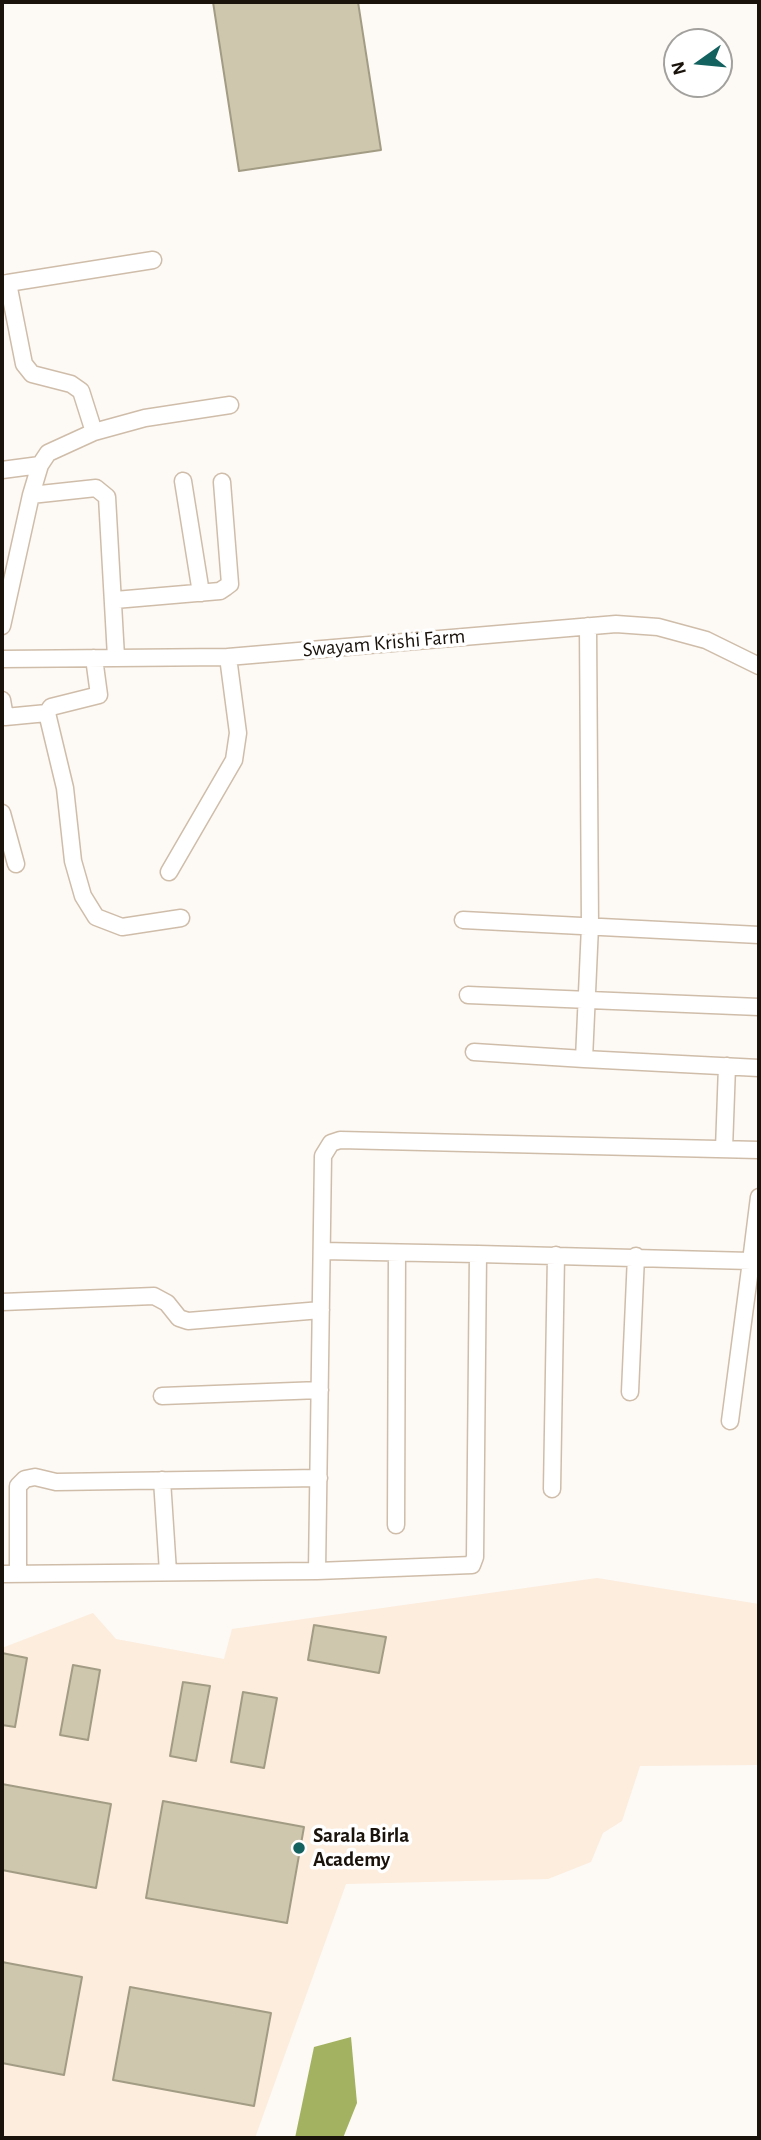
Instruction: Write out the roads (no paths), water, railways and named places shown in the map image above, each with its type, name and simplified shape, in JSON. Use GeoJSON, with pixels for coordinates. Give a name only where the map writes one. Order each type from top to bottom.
{"type":"FeatureCollection","features":[{"type":"Feature","properties":{"kind":"street"},"geometry":{"type":"LineString","coordinates":[[94,432],[80,391],[71,383],[32,374],[24,364],[5,283],[153,260]]}},
{"type":"Feature","properties":{"kind":"street"},"geometry":{"type":"LineString","coordinates":[[2,626],[31,495],[40,465],[48,453],[94,432],[145,418],[230,405]]}},
{"type":"Feature","properties":{"kind":"street"},"geometry":{"type":"LineString","coordinates":[[2,470],[40,465]]}},
{"type":"Feature","properties":{"kind":"street"},"geometry":{"type":"LineString","coordinates":[[183,481],[201,593]]}},
{"type":"Feature","properties":{"kind":"street"},"geometry":{"type":"LineString","coordinates":[[115,600],[220,591],[229,584],[222,482]]}},
{"type":"Feature","properties":{"kind":"street"},"geometry":{"type":"LineString","coordinates":[[31,495],[96,488],[107,497],[115,600],[116,657]]}},
{"type":"Feature","properties":{"kind":"street","name":"Swayam Krishi Farm"},"geometry":{"type":"LineString","coordinates":[[2,659],[228,657],[615,624],[659,627],[706,640],[759,666]]}},
{"type":"Feature","properties":{"kind":"street"},"geometry":{"type":"LineString","coordinates":[[584,1059],[590,926],[589,626]]}},
{"type":"Feature","properties":{"kind":"street"},"geometry":{"type":"LineString","coordinates":[[170,872],[234,760],[238,733],[228,657]]}},
{"type":"Feature","properties":{"kind":"street"},"geometry":{"type":"LineString","coordinates":[[94,658],[99,695],[51,707],[47,713],[65,788],[73,861],[83,896],[96,917],[122,927],[181,918]]}},
{"type":"Feature","properties":{"kind":"street"},"geometry":{"type":"LineString","coordinates":[[2,700],[5,717],[47,713]]}},
{"type":"Feature","properties":{"kind":"street"},"geometry":{"type":"LineString","coordinates":[[2,813],[16,864]]}},
{"type":"Feature","properties":{"kind":"street"},"geometry":{"type":"LineString","coordinates":[[463,920],[759,934]]}},
{"type":"Feature","properties":{"kind":"street"},"geometry":{"type":"LineString","coordinates":[[468,995],[759,1007]]}},
{"type":"Feature","properties":{"kind":"street"},"geometry":{"type":"LineString","coordinates":[[474,1052],[759,1068]]}},
{"type":"Feature","properties":{"kind":"street"},"geometry":{"type":"LineString","coordinates":[[724,1149],[727,1066]]}},
{"type":"Feature","properties":{"kind":"street"},"geometry":{"type":"LineString","coordinates":[[317,1571],[323,1156],[331,1143],[340,1140],[759,1150]]}},
{"type":"Feature","properties":{"kind":"street"},"geometry":{"type":"LineString","coordinates":[[730,1421],[759,1197]]}},
{"type":"Feature","properties":{"kind":"street"},"geometry":{"type":"LineString","coordinates":[[322,1251],[636,1256],[751,1261]]}},
{"type":"Feature","properties":{"kind":"street"},"geometry":{"type":"LineString","coordinates":[[396,1525],[397,1253]]}},
{"type":"Feature","properties":{"kind":"street"},"geometry":{"type":"LineString","coordinates":[[319,1478],[56,1482],[35,1477],[25,1479],[18,1486],[10,1574],[317,1571],[472,1565],[475,1557],[478,1254]]}},
{"type":"Feature","properties":{"kind":"street"},"geometry":{"type":"LineString","coordinates":[[552,1489],[556,1255]]}},
{"type":"Feature","properties":{"kind":"street"},"geometry":{"type":"LineString","coordinates":[[630,1392],[636,1256]]}},
{"type":"Feature","properties":{"kind":"street"},"geometry":{"type":"LineString","coordinates":[[2,1301],[154,1296],[167,1303],[179,1318],[188,1321],[321,1310]]}},
{"type":"Feature","properties":{"kind":"street"},"geometry":{"type":"LineString","coordinates":[[162,1396],[320,1390]]}},
{"type":"Feature","properties":{"kind":"street"},"geometry":{"type":"LineString","coordinates":[[162,1480],[168,1572]]}},
{"type":"Feature","properties":{"kind":"place","name":"Sarala Birla Academy"},"geometry":{"type":"Point","coordinates":[299,1848]}}]}
